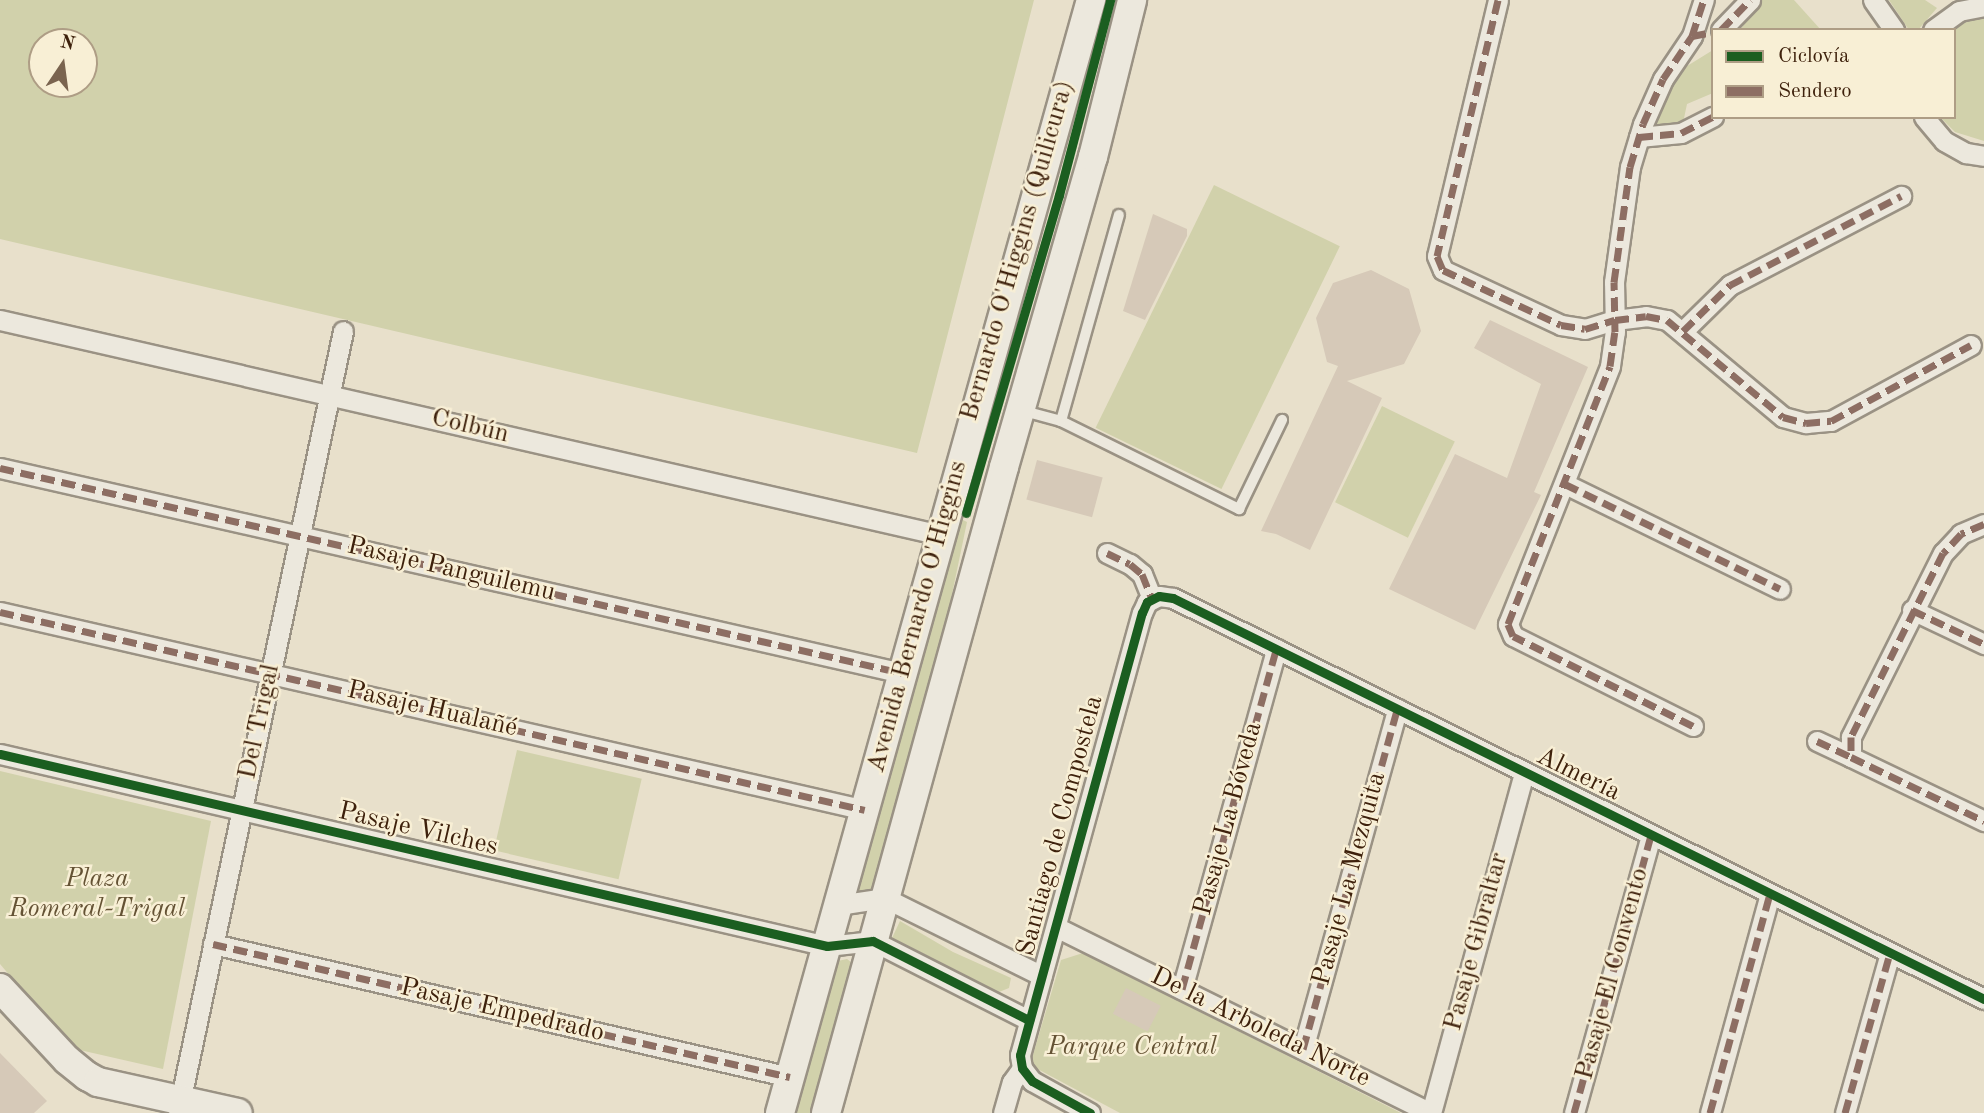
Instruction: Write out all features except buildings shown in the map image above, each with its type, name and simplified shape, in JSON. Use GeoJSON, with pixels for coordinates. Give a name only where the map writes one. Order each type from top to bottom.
{"type":"FeatureCollection","features":[{"type":"Feature","properties":{"kind":"main road","name":"Avenida Bernardo O'Higgins"},"geometry":{"type":"LineString","coordinates":[[780,1113],[1091,0]]}},
{"type":"Feature","properties":{"kind":"main road","name":"Avenida Bernardo O'Higgins"},"geometry":{"type":"LineString","coordinates":[[826,1113],[1020,410],[1093,157],[1132,0]]}},
{"type":"Feature","properties":{"kind":"main road"},"geometry":{"type":"LineString","coordinates":[[949,503],[974,522],[981,553]]}},
{"type":"Feature","properties":{"kind":"main road"},"geometry":{"type":"LineString","coordinates":[[0,988],[67,1060],[87,1076],[179,1107],[238,1113]]}},
{"type":"Feature","properties":{"kind":"street"},"geometry":{"type":"LineString","coordinates":[[1499,0],[1437,257],[1443,270],[1561,326],[1585,329],[1615,320],[1651,317],[1667,320],[1783,417],[1807,423],[1832,421],[1971,345]]}},
{"type":"Feature","properties":{"kind":"street"},"geometry":{"type":"LineString","coordinates":[[1693,726],[1513,636],[1508,624],[1610,366],[1615,320],[1614,282],[1630,167],[1639,137],[1663,79],[1692,36],[1704,0]]}},
{"type":"Feature","properties":{"kind":"street"},"geometry":{"type":"LineString","coordinates":[[1723,28],[1750,0]]}},
{"type":"Feature","properties":{"kind":"street"},"geometry":{"type":"LineString","coordinates":[[1873,0],[1893,28]]}},
{"type":"Feature","properties":{"kind":"street"},"geometry":{"type":"LineString","coordinates":[[1934,28],[1951,6],[1984,6]]}},
{"type":"Feature","properties":{"kind":"street"},"geometry":{"type":"LineString","coordinates":[[1692,36],[1711,32]]}},
{"type":"Feature","properties":{"kind":"street"},"geometry":{"type":"LineString","coordinates":[[1639,137],[1681,133],[1711,118]]}},
{"type":"Feature","properties":{"kind":"street"},"geometry":{"type":"LineString","coordinates":[[1926,119],[1944,141],[1966,153],[1984,156]]}},
{"type":"Feature","properties":{"kind":"street"},"geometry":{"type":"LineString","coordinates":[[1683,331],[1730,285],[1901,196]]}},
{"type":"Feature","properties":{"kind":"street","name":"Colbún"},"geometry":{"type":"LineString","coordinates":[[0,320],[941,535]]}},
{"type":"Feature","properties":{"kind":"street","name":"Del Trigal"},"geometry":{"type":"LineString","coordinates":[[179,1107],[343,331]]}},
{"type":"Feature","properties":{"kind":"street","name":"Pasaje Panguilemu"},"geometry":{"type":"LineString","coordinates":[[0,468],[902,673]]}},
{"type":"Feature","properties":{"kind":"street"},"geometry":{"type":"LineString","coordinates":[[1565,484],[1780,589]]}},
{"type":"Feature","properties":{"kind":"street"},"geometry":{"type":"LineString","coordinates":[[1851,757],[1851,737],[1912,610],[1943,553],[1961,534],[1984,524]]}},
{"type":"Feature","properties":{"kind":"street"},"geometry":{"type":"LineString","coordinates":[[1107,554],[1130,564],[1142,574],[1152,599]]}},
{"type":"Feature","properties":{"kind":"street","name":"Almería"},"geometry":{"type":"LineString","coordinates":[[1152,599],[1165,596],[1173,598],[1984,999]]}},
{"type":"Feature","properties":{"kind":"street","name":"Santiago de Compostela"},"geometry":{"type":"LineString","coordinates":[[1003,1113],[1012,1082],[1022,1068],[1020,1055],[1029,1020],[1142,613],[1152,599]]}},
{"type":"Feature","properties":{"kind":"street"},"geometry":{"type":"LineString","coordinates":[[1912,610],[1984,644]]}},
{"type":"Feature","properties":{"kind":"street","name":"Pasaje Hualañé"},"geometry":{"type":"LineString","coordinates":[[0,612],[864,810]]}},
{"type":"Feature","properties":{"kind":"street","name":"Pasaje La Bóveda"},"geometry":{"type":"LineString","coordinates":[[1182,989],[1276,649]]}},
{"type":"Feature","properties":{"kind":"street","name":"Pasaje La Mezquita"},"geometry":{"type":"LineString","coordinates":[[1303,1049],[1397,709]]}},
{"type":"Feature","properties":{"kind":"street"},"geometry":{"type":"LineString","coordinates":[[1816,741],[1984,821]]}},
{"type":"Feature","properties":{"kind":"street","name":"Pasaje Vilches"},"geometry":{"type":"LineString","coordinates":[[0,754],[827,946],[873,942]]}},
{"type":"Feature","properties":{"kind":"street","name":"Pasaje Gibraltar"},"geometry":{"type":"LineString","coordinates":[[1431,1113],[1524,772]]}},
{"type":"Feature","properties":{"kind":"street","name":"Pasaje El Convento"},"geometry":{"type":"LineString","coordinates":[[1574,1113],[1651,835]]}},
{"type":"Feature","properties":{"kind":"street"},"geometry":{"type":"LineString","coordinates":[[1710,1113],[1770,894]]}},
{"type":"Feature","properties":{"kind":"street"},"geometry":{"type":"LineString","coordinates":[[838,905],[885,898],[1042,976]]}},
{"type":"Feature","properties":{"kind":"street","name":"De la Arboleda Norte"},"geometry":{"type":"LineString","coordinates":[[1056,927],[1431,1113]]}},
{"type":"Feature","properties":{"kind":"street"},"geometry":{"type":"LineString","coordinates":[[873,942],[1029,1020]]}},
{"type":"Feature","properties":{"kind":"street"},"geometry":{"type":"LineString","coordinates":[[1048,953],[1088,943]]}},
{"type":"Feature","properties":{"kind":"street","name":"Pasaje Empedrado"},"geometry":{"type":"LineString","coordinates":[[213,944],[790,1077]]}},
{"type":"Feature","properties":{"kind":"street"},"geometry":{"type":"LineString","coordinates":[[1845,1113],[1890,953]]}},
{"type":"Feature","properties":{"kind":"street"},"geometry":{"type":"LineString","coordinates":[[1022,1068],[1032,1081],[1090,1113]]}},
{"type":"Feature","properties":{"kind":"lane"},"geometry":{"type":"LineString","coordinates":[[1061,421],[1119,215]]}},
{"type":"Feature","properties":{"kind":"lane"},"geometry":{"type":"LineString","coordinates":[[1020,410],[1061,421],[1239,509],[1282,421]]}},
{"type":"Feature","properties":{"kind":"green space"},"geometry":{"type":"Polygon","coordinates":[[[0,0],[1034,0],[917,453],[0,239],[0,0]]]}},
{"type":"Feature","properties":{"kind":"green space"},"geometry":{"type":"Polygon","coordinates":[[[1761,0],[1794,0],[1819,28],[1741,28],[1761,0]]]}},
{"type":"Feature","properties":{"kind":"green space"},"geometry":{"type":"Polygon","coordinates":[[[1889,0],[1925,0],[1937,8],[1920,28],[1908,28],[1889,0]]]}},
{"type":"Feature","properties":{"kind":"green space"},"geometry":{"type":"Polygon","coordinates":[[[1984,17],[1984,141],[1955,132],[1942,119],[1956,119],[1954,28],[1970,19],[1984,17]]]}},
{"type":"Feature","properties":{"kind":"green space"},"geometry":{"type":"Polygon","coordinates":[[[1711,51],[1711,94],[1687,104],[1683,123],[1659,129],[1652,116],[1679,71],[1711,51]]]}},
{"type":"Feature","properties":{"kind":"green space"},"geometry":{"type":"Polygon","coordinates":[[[1214,185],[1340,246],[1221,489],[1096,428],[1214,185]]]}},
{"type":"Feature","properties":{"kind":"green space"},"geometry":{"type":"Polygon","coordinates":[[[1382,406],[1455,442],[1408,538],[1335,502],[1382,406]]]}},
{"type":"Feature","properties":{"kind":"green space"},"geometry":{"type":"Polygon","coordinates":[[[957,517],[967,522],[940,652],[875,888],[869,895],[853,896],[957,517]]]}},
{"type":"Feature","properties":{"kind":"green space"},"geometry":{"type":"Polygon","coordinates":[[[517,750],[642,779],[619,879],[494,850],[517,750]]]}},
{"type":"Feature","properties":{"kind":"green space","name":"Plaza Romeral-Trigal"},"geometry":{"type":"Polygon","coordinates":[[[0,771],[211,821],[163,1069],[71,1048],[0,964],[0,771]]]}},
{"type":"Feature","properties":{"kind":"green space"},"geometry":{"type":"Polygon","coordinates":[[[900,921],[953,952],[1011,978],[1009,988],[989,996],[932,958],[892,938],[900,921]]]}},
{"type":"Feature","properties":{"kind":"green space","name":"Parque Central"},"geometry":{"type":"Polygon","coordinates":[[[1083,953],[1401,1113],[1120,1113],[1030,1065],[1061,960],[1083,953]]]}},
{"type":"Feature","properties":{"kind":"green space"},"geometry":{"type":"Polygon","coordinates":[[[847,959],[856,966],[817,1113],[794,1113],[833,962],[847,959]]]}},
{"type":"Feature","properties":{"kind":"marked path"},"geometry":{"type":"LineString","coordinates":[[1498,0],[1437,256],[1443,270],[1561,325],[1585,329],[1615,320],[1646,316],[1667,320],[1783,417],[1806,423],[1831,421],[1971,345]]}},
{"type":"Feature","properties":{"kind":"marked path"},"geometry":{"type":"LineString","coordinates":[[1693,726],[1513,636],[1508,624],[1610,366],[1615,332],[1614,282],[1630,167],[1643,124],[1663,79],[1692,36],[1704,0]]}},
{"type":"Feature","properties":{"kind":"marked path"},"geometry":{"type":"LineString","coordinates":[[1723,28],[1750,0]]}},
{"type":"Feature","properties":{"kind":"marked path"},"geometry":{"type":"LineString","coordinates":[[1692,36],[1711,32]]}},
{"type":"Feature","properties":{"kind":"marked path"},"geometry":{"type":"LineString","coordinates":[[1639,137],[1681,133],[1711,118]]}},
{"type":"Feature","properties":{"kind":"marked path"},"geometry":{"type":"LineString","coordinates":[[1683,331],[1730,285],[1901,196]]}},
{"type":"Feature","properties":{"kind":"marked path"},"geometry":{"type":"LineString","coordinates":[[0,468],[902,673]]}},
{"type":"Feature","properties":{"kind":"marked path"},"geometry":{"type":"LineString","coordinates":[[1565,484],[1780,589]]}},
{"type":"Feature","properties":{"kind":"marked path"},"geometry":{"type":"LineString","coordinates":[[1984,524],[1961,534],[1943,553],[1851,737],[1851,757],[1984,821]]}},
{"type":"Feature","properties":{"kind":"marked path"},"geometry":{"type":"LineString","coordinates":[[1107,553],[1130,564],[1142,574],[1152,599]]}},
{"type":"Feature","properties":{"kind":"marked path"},"geometry":{"type":"LineString","coordinates":[[1912,610],[1984,644]]}},
{"type":"Feature","properties":{"kind":"marked path"},"geometry":{"type":"LineString","coordinates":[[0,612],[865,810]]}},
{"type":"Feature","properties":{"kind":"marked path"},"geometry":{"type":"LineString","coordinates":[[1182,989],[1276,649]]}},
{"type":"Feature","properties":{"kind":"marked path"},"geometry":{"type":"LineString","coordinates":[[1303,1049],[1397,709]]}},
{"type":"Feature","properties":{"kind":"marked path"},"geometry":{"type":"LineString","coordinates":[[1817,741],[1851,757]]}},
{"type":"Feature","properties":{"kind":"marked path"},"geometry":{"type":"LineString","coordinates":[[1574,1113],[1651,835]]}},
{"type":"Feature","properties":{"kind":"marked path"},"geometry":{"type":"LineString","coordinates":[[1710,1113],[1770,894]]}},
{"type":"Feature","properties":{"kind":"marked path"},"geometry":{"type":"LineString","coordinates":[[213,944],[790,1077]]}},
{"type":"Feature","properties":{"kind":"marked path"},"geometry":{"type":"LineString","coordinates":[[1845,1113],[1890,953]]}},
{"type":"Feature","properties":{"kind":"cycle path","name":"Bernardo O'Higgins (Quilicura)"},"geometry":{"type":"LineString","coordinates":[[966,513],[1059,195],[1110,0]]}},
{"type":"Feature","properties":{"kind":"cycle path"},"geometry":{"type":"LineString","coordinates":[[1090,1113],[1032,1081],[1022,1068],[1020,1055],[1142,613],[1147,602],[1159,596],[1173,598],[1984,999]]}},
{"type":"Feature","properties":{"kind":"cycle path"},"geometry":{"type":"LineString","coordinates":[[0,754],[827,946],[873,941],[1029,1020]]}}]}
